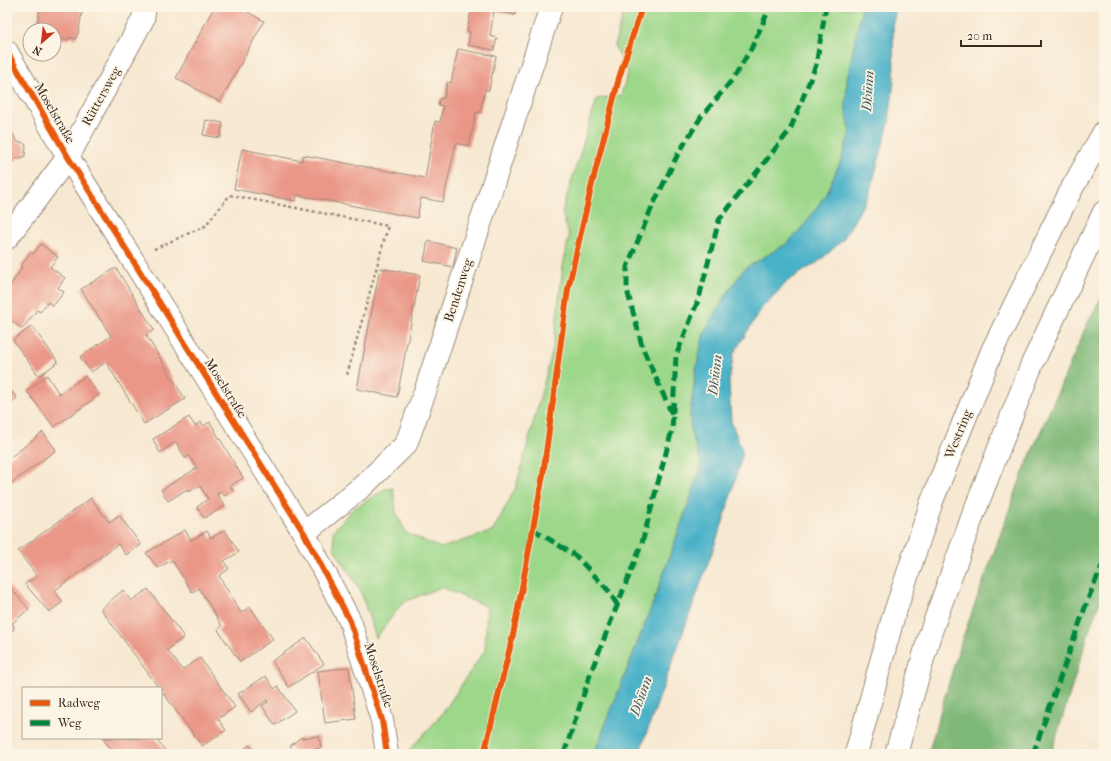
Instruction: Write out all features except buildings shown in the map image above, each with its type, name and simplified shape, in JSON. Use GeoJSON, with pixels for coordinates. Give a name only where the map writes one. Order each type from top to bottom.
{"type":"FeatureCollection","features":[{"type":"Feature","properties":{"kind":"street","name":"Rüttersweg"},"geometry":{"type":"LineString","coordinates":[[7,238],[68,157],[143,19],[145,7]]}},
{"type":"Feature","properties":{"kind":"street","name":"Bendenweg"},"geometry":{"type":"LineString","coordinates":[[304,533],[364,485],[406,444],[426,389],[551,7]]}},
{"type":"Feature","properties":{"kind":"street","name":"Moselstraße"},"geometry":{"type":"LineString","coordinates":[[7,52],[68,157],[304,533],[350,621],[382,720],[387,754]]}},
{"type":"Feature","properties":{"kind":"street","name":"Westring"},"geometry":{"type":"LineString","coordinates":[[856,754],[893,618],[932,501],[992,350],[1071,190],[1104,132]]}},
{"type":"Feature","properties":{"kind":"street"},"geometry":{"type":"LineString","coordinates":[[896,754],[930,634],[973,515],[1032,364],[1104,212]]}},
{"type":"Feature","properties":{"kind":"path"},"geometry":{"type":"LineString","coordinates":[[132,260],[205,226],[230,196],[388,226],[347,375]]}},
{"type":"Feature","properties":{"kind":"green space"},"geometry":{"type":"Polygon","coordinates":[[[626,7],[862,7],[847,79],[846,108],[850,132],[841,161],[825,195],[806,223],[788,243],[744,269],[726,295],[704,333],[696,369],[690,415],[691,433],[702,465],[653,603],[594,754],[406,754],[442,714],[485,650],[487,607],[441,587],[402,603],[376,638],[360,590],[335,550],[333,531],[352,510],[385,489],[393,488],[396,512],[406,533],[441,548],[493,531],[516,487],[553,349],[563,266],[569,236],[562,212],[597,99],[621,95],[628,72],[614,45],[626,7]]]}},
{"type":"Feature","properties":{"kind":"green space"},"geometry":{"type":"Polygon","coordinates":[[[1104,292],[1104,592],[1092,622],[1051,754],[928,754],[959,648],[1023,472],[1089,320],[1104,292]]]}},
{"type":"Feature","properties":{"kind":"water","name":"Dhünn"},"geometry":{"type":"Polygon","coordinates":[[[862,7],[897,7],[893,22],[894,81],[889,123],[869,195],[842,241],[818,262],[788,281],[762,308],[734,353],[729,381],[731,421],[743,453],[723,522],[639,754],[594,754],[653,603],[702,466],[691,433],[690,415],[696,369],[704,333],[726,295],[744,269],[788,243],[806,223],[825,195],[841,161],[850,132],[846,108],[847,79],[862,7]]]}},
{"type":"Feature","properties":{"kind":"marked path"},"geometry":{"type":"LineString","coordinates":[[672,414],[643,349],[627,290],[627,267],[652,207],[678,154],[701,117],[733,79],[752,47],[770,7]]}},
{"type":"Feature","properties":{"kind":"marked path"},"geometry":{"type":"LineString","coordinates":[[564,754],[592,669],[642,543],[672,430],[676,356],[699,298],[719,220],[790,130],[816,65],[826,7]]}},
{"type":"Feature","properties":{"kind":"marked path"},"geometry":{"type":"LineString","coordinates":[[533,529],[576,556],[608,590],[618,606]]}},
{"type":"Feature","properties":{"kind":"marked path"},"geometry":{"type":"LineString","coordinates":[[1033,754],[1088,599],[1104,561]]}},
{"type":"Feature","properties":{"kind":"cycle path"},"geometry":{"type":"LineString","coordinates":[[484,754],[513,635],[543,475],[568,289],[592,184],[619,78],[642,7]]}},
{"type":"Feature","properties":{"kind":"cycle path"},"geometry":{"type":"LineString","coordinates":[[7,52],[68,157],[304,533],[350,621],[382,720],[387,754]]}}]}
